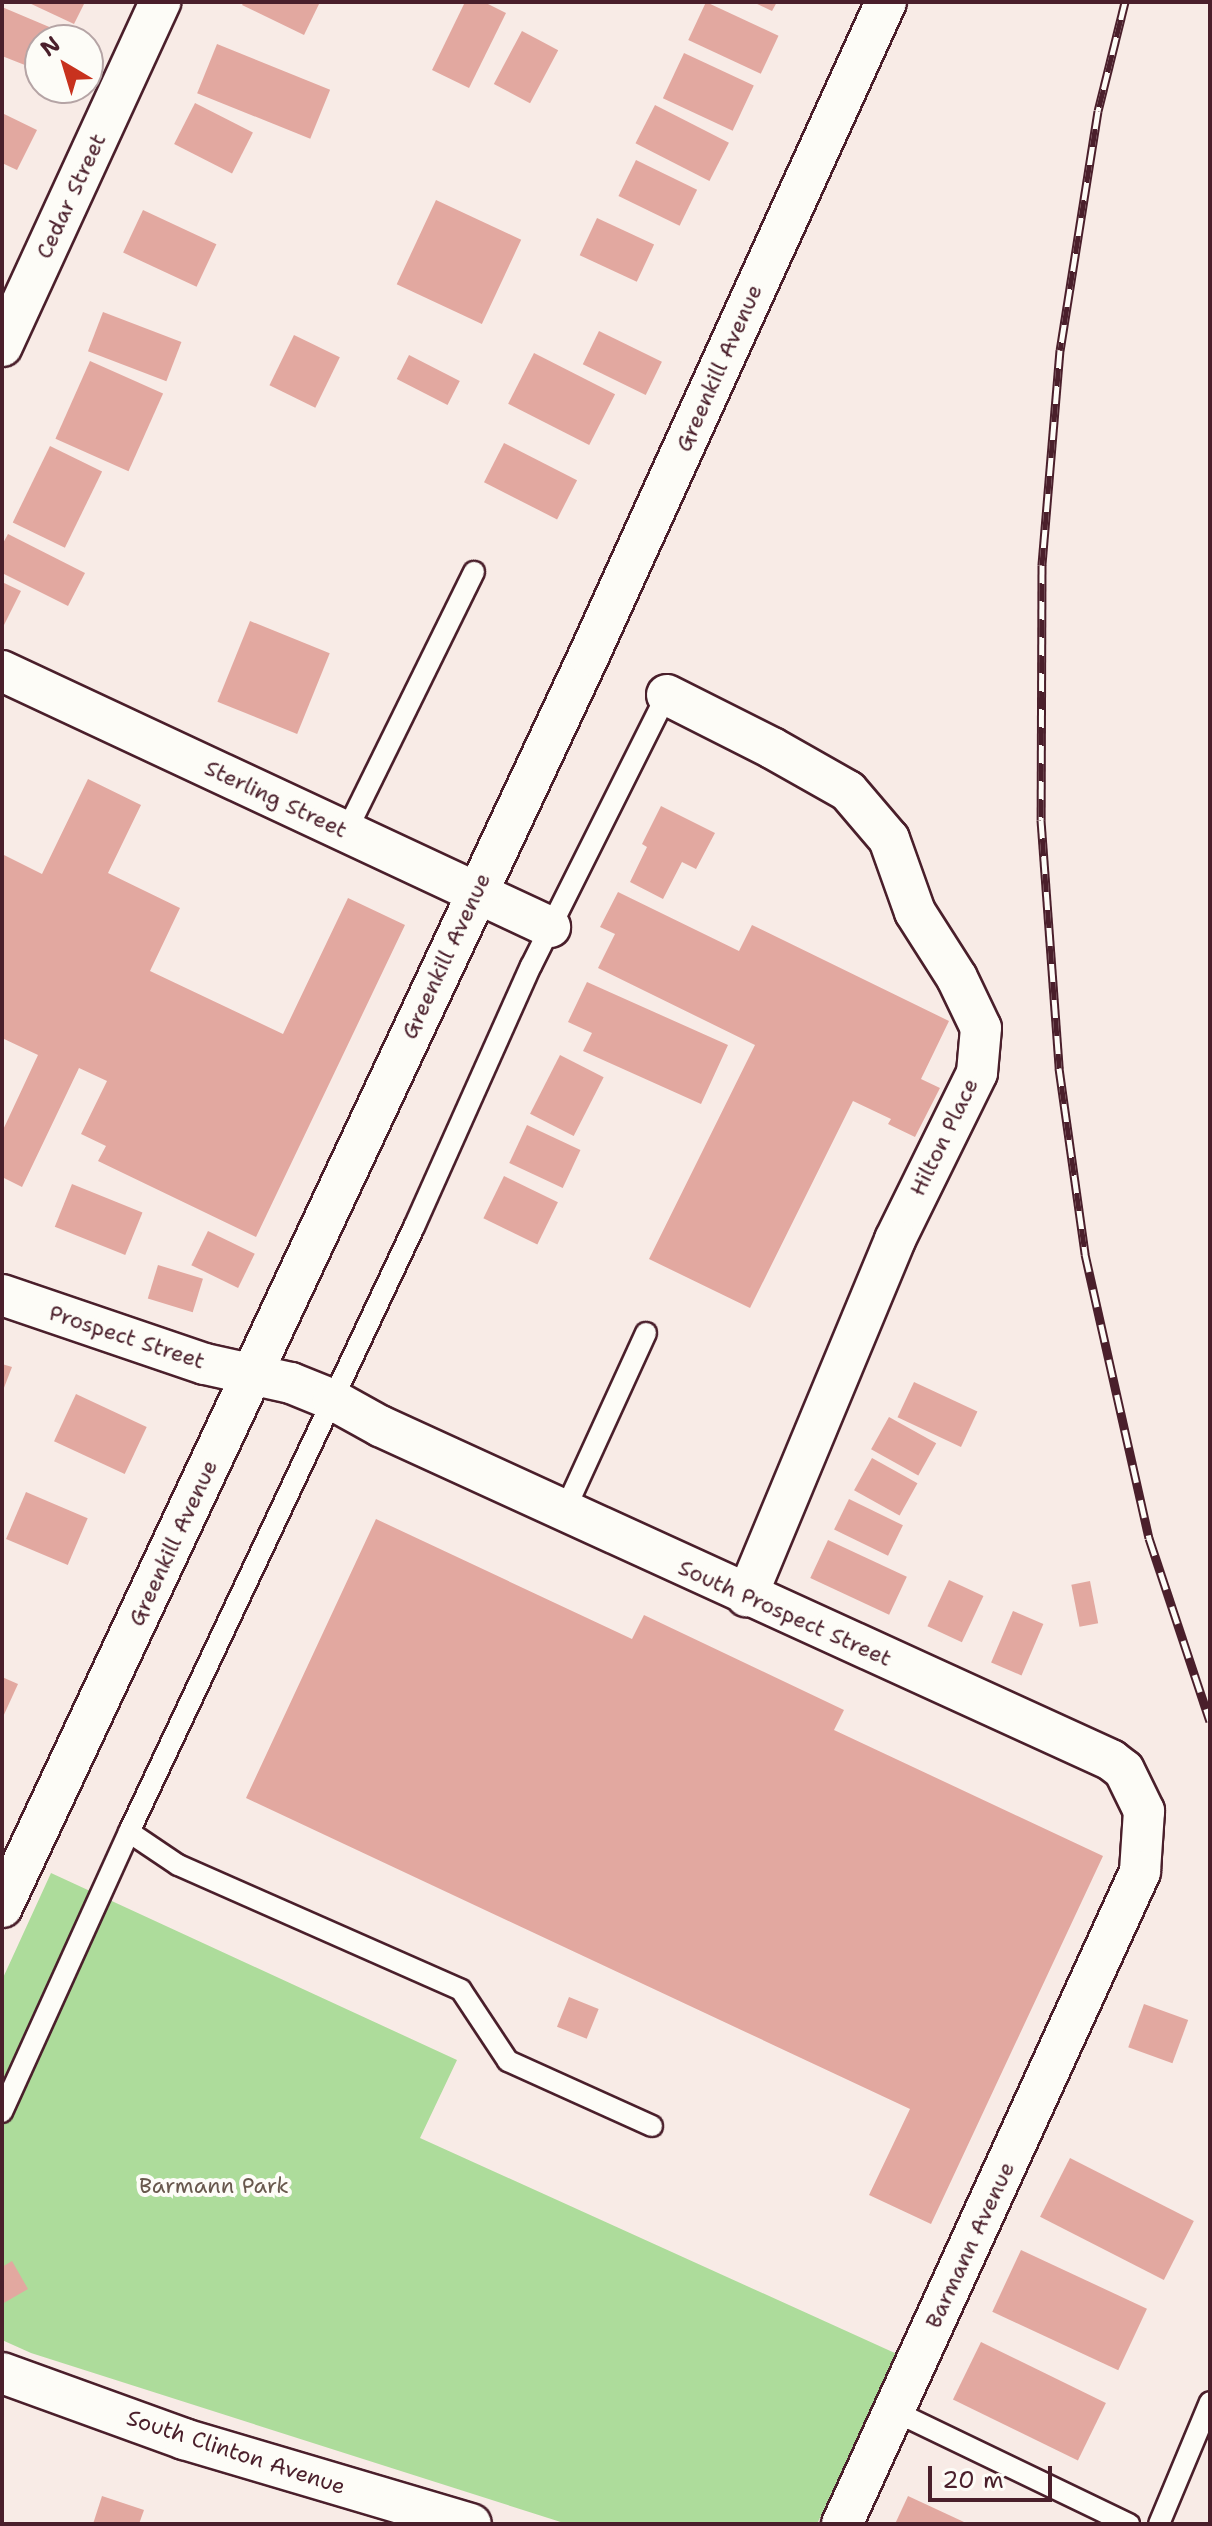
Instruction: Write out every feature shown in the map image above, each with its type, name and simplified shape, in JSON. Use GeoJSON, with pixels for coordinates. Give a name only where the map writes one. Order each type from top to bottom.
{"type":"FeatureCollection","features":[{"type":"Feature","properties":{"kind":"street","name":"Cedar Street"},"geometry":{"type":"LineString","coordinates":[[2,346],[160,2]]}},
{"type":"Feature","properties":{"kind":"street","name":"Greenkill Avenue"},"geometry":{"type":"LineString","coordinates":[[2,1907],[254,1374],[475,892],[589,655],[886,2]]}},
{"type":"Feature","properties":{"kind":"street","name":"Sterling Street"},"geometry":{"type":"LineString","coordinates":[[2,671],[550,927]]}},
{"type":"Feature","properties":{"kind":"street","name":"Hilton Place"},"geometry":{"type":"LineString","coordinates":[[667,695],[848,791],[889,839],[915,912],[957,978],[981,1028],[977,1073],[895,1240],[747,1596]]}},
{"type":"Feature","properties":{"kind":"street","name":"Prospect Street"},"geometry":{"type":"LineString","coordinates":[[2,1295],[205,1364],[254,1374]]}},
{"type":"Feature","properties":{"kind":"street","name":"South Prospect Street"},"geometry":{"type":"LineString","coordinates":[[254,1374],[291,1383],[333,1400],[380,1426],[564,1512],[1111,1760],[1124,1770],[1144,1811],[1140,1872],[1099,1967]]}},
{"type":"Feature","properties":{"kind":"street","name":"Barmann Avenue"},"geometry":{"type":"LineString","coordinates":[[842,2524],[1099,1967]]}},
{"type":"Feature","properties":{"kind":"street","name":"South Clinton Avenue"},"geometry":{"type":"LineString","coordinates":[[2,2373],[184,2439],[471,2524]]}},
{"type":"Feature","properties":{"kind":"lane"},"geometry":{"type":"LineString","coordinates":[[346,832],[474,572]]}},
{"type":"Feature","properties":{"kind":"lane"},"geometry":{"type":"LineString","coordinates":[[2,2112],[550,927],[667,695]]}},
{"type":"Feature","properties":{"kind":"lane"},"geometry":{"type":"LineString","coordinates":[[564,1512],[646,1333]]}},
{"type":"Feature","properties":{"kind":"lane"},"geometry":{"type":"LineString","coordinates":[[129,1832],[178,1865],[461,1990],[508,2061],[652,2126]]}},
{"type":"Feature","properties":{"kind":"lane"},"geometry":{"type":"LineString","coordinates":[[1159,2524],[1210,2402]]}},
{"type":"Feature","properties":{"kind":"lane"},"geometry":{"type":"LineString","coordinates":[[894,2411],[1129,2524]]}},
{"type":"Feature","properties":{"kind":"green space","name":"Barmann Park"},"geometry":{"type":"Polygon","coordinates":[[[51,1873],[457,2060],[420,2138],[897,2354],[817,2524],[567,2524],[31,2353],[2,2340],[2,1980],[51,1873]]]}},
{"type":"Feature","properties":{"kind":"building"},"geometry":{"type":"Polygon","coordinates":[[[27,2],[85,2],[74,24],[27,2]]]}},
{"type":"Feature","properties":{"kind":"building"},"geometry":{"type":"Polygon","coordinates":[[[244,2],[320,2],[304,35],[242,5],[244,2]]]}},
{"type":"Feature","properties":{"kind":"building"},"geometry":{"type":"Polygon","coordinates":[[[465,2],[484,2],[506,13],[469,88],[432,70],[465,2]]]}},
{"type":"Feature","properties":{"kind":"building"},"geometry":{"type":"Polygon","coordinates":[[[706,2],[779,36],[761,74],[688,40],[706,2]]]}},
{"type":"Feature","properties":{"kind":"building"},"geometry":{"type":"Polygon","coordinates":[[[753,2],[777,2],[772,11],[753,2]]]}},
{"type":"Feature","properties":{"kind":"building"},"geometry":{"type":"Polygon","coordinates":[[[2,7],[42,24],[24,24],[24,65],[2,56],[2,7]]]}},
{"type":"Feature","properties":{"kind":"building"},"geometry":{"type":"Polygon","coordinates":[[[522,31],[558,50],[530,103],[494,84],[522,31]]]}},
{"type":"Feature","properties":{"kind":"building"},"geometry":{"type":"Polygon","coordinates":[[[217,44],[330,90],[310,139],[197,93],[217,44]]]}},
{"type":"Feature","properties":{"kind":"building"},"geometry":{"type":"Polygon","coordinates":[[[684,53],[754,86],[733,131],[663,98],[684,53]]]}},
{"type":"Feature","properties":{"kind":"building"},"geometry":{"type":"Polygon","coordinates":[[[195,103],[253,133],[232,173],[174,144],[195,103]]]}},
{"type":"Feature","properties":{"kind":"building"},"geometry":{"type":"Polygon","coordinates":[[[655,105],[729,143],[709,181],[635,143],[655,105]]]}},
{"type":"Feature","properties":{"kind":"building"},"geometry":{"type":"Polygon","coordinates":[[[2,113],[37,130],[17,170],[2,163],[2,113]]]}},
{"type":"Feature","properties":{"kind":"building"},"geometry":{"type":"Polygon","coordinates":[[[636,160],[697,190],[680,226],[618,196],[636,160]]]}},
{"type":"Feature","properties":{"kind":"building"},"geometry":{"type":"Polygon","coordinates":[[[436,200],[521,240],[482,324],[397,284],[436,200]]]}},
{"type":"Feature","properties":{"kind":"building"},"geometry":{"type":"Polygon","coordinates":[[[143,210],[216,244],[197,287],[123,253],[143,210]]]}},
{"type":"Feature","properties":{"kind":"building"},"geometry":{"type":"Polygon","coordinates":[[[597,218],[654,245],[637,282],[580,255],[597,218]]]}},
{"type":"Feature","properties":{"kind":"building"},"geometry":{"type":"Polygon","coordinates":[[[103,312],[181,342],[166,381],[88,351],[103,312]]]}},
{"type":"Feature","properties":{"kind":"building"},"geometry":{"type":"Polygon","coordinates":[[[599,331],[662,362],[646,395],[583,364],[599,331]]]}},
{"type":"Feature","properties":{"kind":"building"},"geometry":{"type":"Polygon","coordinates":[[[294,335],[340,357],[315,408],[269,385],[294,335]]]}},
{"type":"Feature","properties":{"kind":"building"},"geometry":{"type":"Polygon","coordinates":[[[534,353],[615,394],[589,445],[508,404],[534,353]]]}},
{"type":"Feature","properties":{"kind":"building"},"geometry":{"type":"Polygon","coordinates":[[[409,355],[460,381],[448,405],[397,379],[409,355]]]}},
{"type":"Feature","properties":{"kind":"building"},"geometry":{"type":"Polygon","coordinates":[[[90,361],[163,394],[129,471],[55,439],[90,361]]]}},
{"type":"Feature","properties":{"kind":"building"},"geometry":{"type":"Polygon","coordinates":[[[504,443],[577,480],[557,519],[484,482],[504,443]]]}},
{"type":"Feature","properties":{"kind":"building"},"geometry":{"type":"Polygon","coordinates":[[[50,446],[102,471],[65,548],[13,522],[50,446]]]}},
{"type":"Feature","properties":{"kind":"building"},"geometry":{"type":"Polygon","coordinates":[[[8,534],[85,573],[68,606],[2,573],[2,545],[8,534]]]}},
{"type":"Feature","properties":{"kind":"building"},"geometry":{"type":"Polygon","coordinates":[[[2,582],[21,591],[4,625],[2,623],[2,582]]]}},
{"type":"Feature","properties":{"kind":"building"},"geometry":{"type":"Polygon","coordinates":[[[250,621],[330,653],[297,734],[217,702],[250,621]]]}},
{"type":"Feature","properties":{"kind":"building"},"geometry":{"type":"Polygon","coordinates":[[[88,779],[141,805],[108,873],[180,908],[150,971],[283,1034],[348,898],[405,925],[256,1237],[98,1161],[106,1146],[81,1134],[107,1081],[79,1068],[22,1187],[2,1177],[2,1132],[38,1055],[2,1038],[2,854],[42,874],[88,779]]]}},
{"type":"Feature","properties":{"kind":"building"},"geometry":{"type":"Polygon","coordinates":[[[661,806],[715,833],[696,869],[682,862],[663,899],[630,882],[647,847],[642,844],[661,806]]]}},
{"type":"Feature","properties":{"kind":"building"},"geometry":{"type":"Polygon","coordinates":[[[618,892],[739,951],[752,925],[949,1021],[921,1079],[940,1088],[915,1137],[888,1124],[891,1119],[853,1101],[750,1308],[649,1259],[755,1045],[598,968],[615,934],[600,927],[618,892]]]}},
{"type":"Feature","properties":{"kind":"building"},"geometry":{"type":"Polygon","coordinates":[[[587,982],[728,1045],[701,1104],[583,1051],[592,1033],[568,1022],[587,982]]]}},
{"type":"Feature","properties":{"kind":"building"},"geometry":{"type":"Polygon","coordinates":[[[560,1055],[604,1077],[574,1136],[530,1114],[560,1055]]]}},
{"type":"Feature","properties":{"kind":"building"},"geometry":{"type":"Polygon","coordinates":[[[527,1125],[580,1150],[563,1188],[509,1163],[527,1125]]]}},
{"type":"Feature","properties":{"kind":"building"},"geometry":{"type":"Polygon","coordinates":[[[504,1176],[558,1202],[537,1245],[483,1218],[504,1176]]]}},
{"type":"Feature","properties":{"kind":"building"},"geometry":{"type":"Polygon","coordinates":[[[72,1184],[142,1212],[125,1255],[55,1227],[72,1184]]]}},
{"type":"Feature","properties":{"kind":"building"},"geometry":{"type":"Polygon","coordinates":[[[208,1231],[255,1254],[238,1288],[191,1265],[208,1231]]]}},
{"type":"Feature","properties":{"kind":"building"},"geometry":{"type":"Polygon","coordinates":[[[158,1265],[203,1279],[193,1312],[148,1298],[158,1265]]]}},
{"type":"Feature","properties":{"kind":"building"},"geometry":{"type":"Polygon","coordinates":[[[2,1364],[12,1367],[2,1393],[2,1364]]]}},
{"type":"Feature","properties":{"kind":"building"},"geometry":{"type":"Polygon","coordinates":[[[914,1382],[977,1412],[961,1447],[898,1417],[914,1382]]]}},
{"type":"Feature","properties":{"kind":"building"},"geometry":{"type":"Polygon","coordinates":[[[76,1394],[147,1427],[125,1474],[54,1441],[76,1394]]]}},
{"type":"Feature","properties":{"kind":"building"},"geometry":{"type":"Polygon","coordinates":[[[889,1417],[936,1443],[918,1476],[871,1449],[889,1417]]]}},
{"type":"Feature","properties":{"kind":"building"},"geometry":{"type":"Polygon","coordinates":[[[872,1458],[917,1483],[900,1516],[854,1490],[872,1458]]]}},
{"type":"Feature","properties":{"kind":"building"},"geometry":{"type":"Polygon","coordinates":[[[26,1492],[88,1518],[68,1565],[6,1539],[26,1492]]]}},
{"type":"Feature","properties":{"kind":"building"},"geometry":{"type":"Polygon","coordinates":[[[849,1499],[903,1525],[888,1556],[834,1530],[849,1499]]]}},
{"type":"Feature","properties":{"kind":"building"},"geometry":{"type":"Polygon","coordinates":[[[376,1519],[632,1639],[644,1615],[844,1710],[834,1730],[1103,1856],[931,2224],[869,2195],[910,2109],[246,1798],[376,1519]]]}},
{"type":"Feature","properties":{"kind":"building"},"geometry":{"type":"Polygon","coordinates":[[[828,1540],[907,1577],[889,1615],[810,1578],[828,1540]]]}},
{"type":"Feature","properties":{"kind":"building"},"geometry":{"type":"Polygon","coordinates":[[[949,1580],[983,1596],[962,1642],[927,1626],[949,1580]]]}},
{"type":"Feature","properties":{"kind":"building"},"geometry":{"type":"Polygon","coordinates":[[[1090,1581],[1098,1623],[1080,1627],[1071,1585],[1090,1581]]]}},
{"type":"Feature","properties":{"kind":"building"},"geometry":{"type":"Polygon","coordinates":[[[1013,1611],[1043,1624],[1021,1675],[991,1663],[1013,1611]]]}},
{"type":"Feature","properties":{"kind":"building"},"geometry":{"type":"Polygon","coordinates":[[[2,1677],[18,1684],[2,1719],[2,1677]]]}},
{"type":"Feature","properties":{"kind":"building"},"geometry":{"type":"Polygon","coordinates":[[[569,1997],[599,2009],[587,2039],[557,2027],[569,1997]]]}},
{"type":"Feature","properties":{"kind":"building"},"geometry":{"type":"Polygon","coordinates":[[[1144,2004],[1188,2020],[1172,2063],[1128,2047],[1144,2004]]]}},
{"type":"Feature","properties":{"kind":"building"},"geometry":{"type":"Polygon","coordinates":[[[1070,2158],[1194,2221],[1164,2280],[1040,2217],[1070,2158]]]}},
{"type":"Feature","properties":{"kind":"building"},"geometry":{"type":"Polygon","coordinates":[[[1021,2250],[1147,2309],[1118,2370],[992,2312],[1021,2250]]]}},
{"type":"Feature","properties":{"kind":"building"},"geometry":{"type":"Polygon","coordinates":[[[12,2261],[28,2289],[2,2304],[2,2267],[12,2261]]]}},
{"type":"Feature","properties":{"kind":"building"},"geometry":{"type":"Polygon","coordinates":[[[981,2342],[1106,2403],[1078,2460],[953,2400],[981,2342]]]}},
{"type":"Feature","properties":{"kind":"building"},"geometry":{"type":"Polygon","coordinates":[[[102,2496],[144,2510],[139,2524],[93,2524],[102,2496]]]}},
{"type":"Feature","properties":{"kind":"building"},"geometry":{"type":"Polygon","coordinates":[[[908,2496],[964,2522],[895,2524],[908,2496]]]}},
{"type":"Feature","properties":{"kind":"railway"},"geometry":{"type":"LineString","coordinates":[[1125,2],[1098,111],[1060,350],[1042,565],[1041,820],[1059,1068],[1085,1254],[1149,1538],[1210,1721]]}}]}
